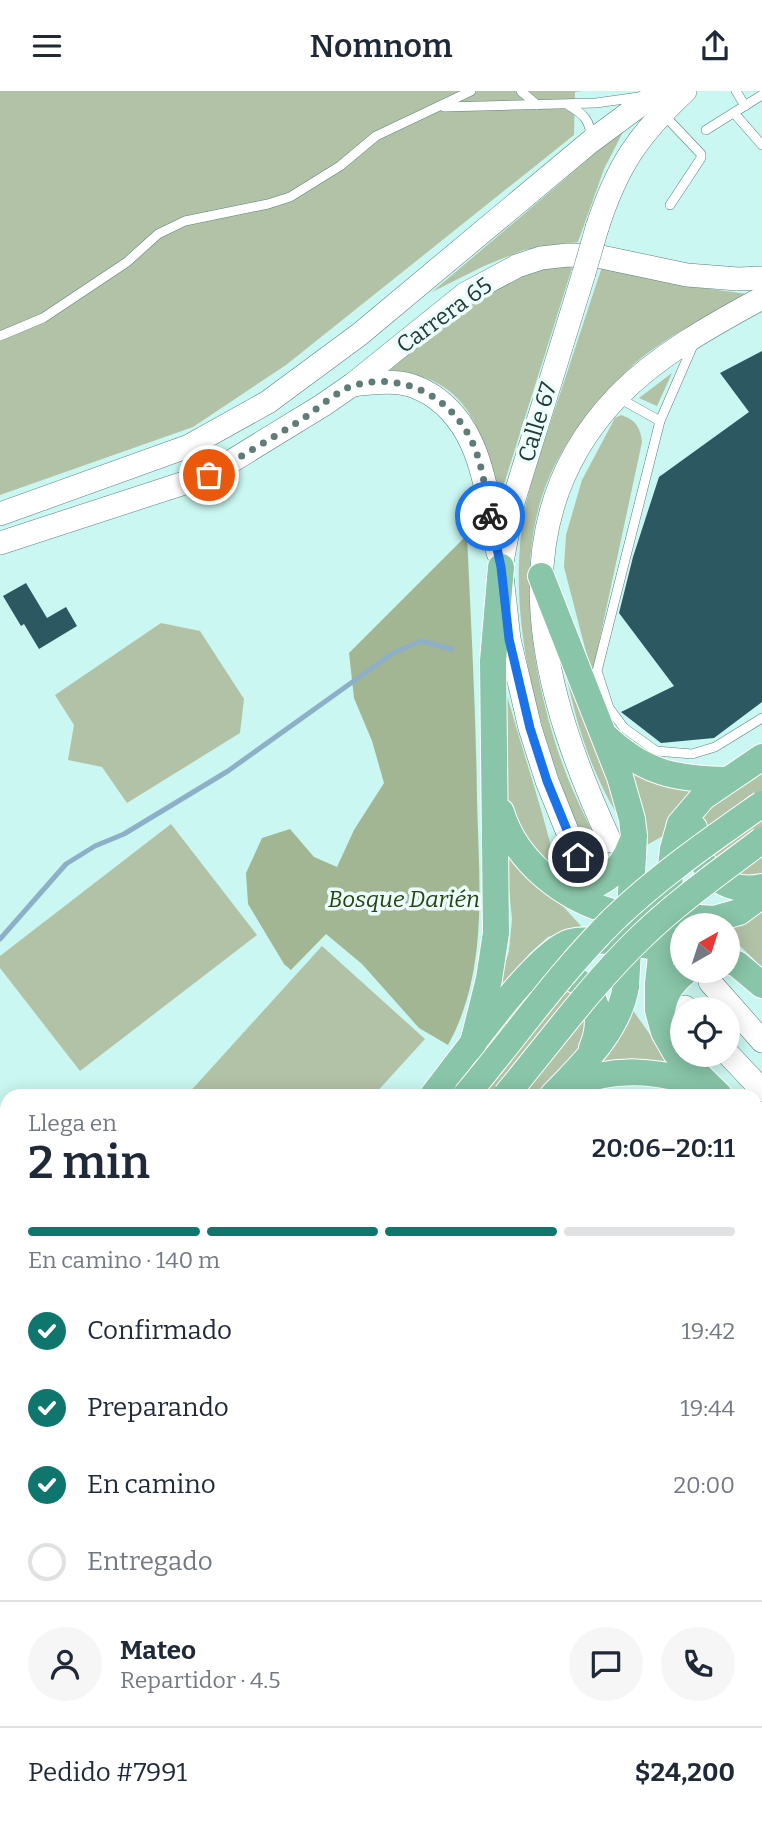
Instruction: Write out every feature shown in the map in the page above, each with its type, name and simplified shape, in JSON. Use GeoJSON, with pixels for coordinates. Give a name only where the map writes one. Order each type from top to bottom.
{"type":"FeatureCollection","features":[{"type":"Feature","properties":{"kind":"main road","name":"Calle 67"},"geometry":{"type":"LineString","coordinates":[[578,857],[547,781],[530,728],[509,639],[501,567],[514,499],[597,228],[615,178],[661,99],[685,91]]}},
{"type":"Feature","properties":{"kind":"main road","name":"Carrera 65"},"geometry":{"type":"LineString","coordinates":[[0,514],[189,446],[268,402],[360,334],[590,142],[661,99]]}},
{"type":"Feature","properties":{"kind":"main road","name":"Carrera 65"},"geometry":{"type":"LineString","coordinates":[[0,543],[209,475],[352,385],[465,294],[517,266],[541,258],[597,256],[687,275],[762,278]]}},
{"type":"Feature","properties":{"kind":"main road","name":"Calle 67"},"geometry":{"type":"LineString","coordinates":[[622,839],[571,747],[558,708],[550,668],[541,576],[547,520],[558,488],[580,443],[618,397],[657,362],[762,298]]}},
{"type":"Feature","properties":{"kind":"main road"},"geometry":{"type":"LineString","coordinates":[[352,385],[383,382],[403,383],[420,388],[447,407],[459,420],[477,455],[501,567],[493,661],[496,933],[491,969],[472,1047]]}},
{"type":"Feature","properties":{"kind":"main road"},"geometry":{"type":"LineString","coordinates":[[541,576],[575,657],[627,797],[618,868],[604,882],[582,889],[556,884]]}},
{"type":"Feature","properties":{"kind":"main road"},"geometry":{"type":"LineString","coordinates":[[602,734],[633,759],[657,772],[691,779],[727,780]]}},
{"type":"Feature","properties":{"kind":"main road"},"geometry":{"type":"LineString","coordinates":[[670,940],[665,917],[676,835],[680,824],[703,797],[762,757]]}},
{"type":"Feature","properties":{"kind":"main road"},"geometry":{"type":"LineString","coordinates":[[496,797],[502,817],[519,849],[556,884],[597,908],[630,914],[701,920],[726,917],[739,912],[762,895]]}},
{"type":"Feature","properties":{"kind":"main road"},"geometry":{"type":"LineString","coordinates":[[703,797],[696,812],[694,827],[694,843],[700,858],[727,886],[750,890],[762,887]]}},
{"type":"Feature","properties":{"kind":"main road"},"geometry":{"type":"LineString","coordinates":[[471,1089],[581,954],[614,919],[680,862],[762,804]]}},
{"type":"Feature","properties":{"kind":"main road"},"geometry":{"type":"LineString","coordinates":[[559,1089],[585,1062],[613,1024],[623,1005],[630,914],[622,839]]}},
{"type":"Feature","properties":{"kind":"main road"},"geometry":{"type":"LineString","coordinates":[[511,1089],[596,985],[642,936],[762,840]]}},
{"type":"Feature","properties":{"kind":"main road"},"geometry":{"type":"LineString","coordinates":[[438,1089],[539,962],[562,945],[587,940],[670,949]]}},
{"type":"Feature","properties":{"kind":"main road"},"geometry":{"type":"LineString","coordinates":[[670,955],[657,995],[661,1023],[676,1053],[712,1089]]}},
{"type":"Feature","properties":{"kind":"main road"},"geometry":{"type":"LineString","coordinates":[[740,969],[762,985]]}},
{"type":"Feature","properties":{"kind":"main road"},"geometry":{"type":"LineString","coordinates":[[513,994],[540,978],[554,975],[577,981],[587,989],[596,1002],[599,1020],[596,1039],[585,1062]]}},
{"type":"Feature","properties":{"kind":"main road"},"geometry":{"type":"LineString","coordinates":[[661,1023],[667,992],[674,983]]}},
{"type":"Feature","properties":{"kind":"main road"},"geometry":{"type":"LineString","coordinates":[[704,983],[762,1041]]}},
{"type":"Feature","properties":{"kind":"main road"},"geometry":{"type":"LineString","coordinates":[[740,1067],[761,1089]]}},
{"type":"Feature","properties":{"kind":"main road"},"geometry":{"type":"LineString","coordinates":[[563,1089],[592,1076],[620,1072],[663,1074],[708,1089]]}},
{"type":"Feature","properties":{"kind":"lane"},"geometry":{"type":"LineString","coordinates":[[0,336],[43,318],[127,263],[158,234],[172,226],[185,221],[268,205],[290,197],[340,166],[376,136],[471,91]]}},
{"type":"Feature","properties":{"kind":"lane"},"geometry":{"type":"LineString","coordinates":[[521,91],[537,104]]}},
{"type":"Feature","properties":{"kind":"lane"},"geometry":{"type":"LineString","coordinates":[[736,91],[745,106]]}},
{"type":"Feature","properties":{"kind":"lane"},"geometry":{"type":"LineString","coordinates":[[706,130],[762,95]]}},
{"type":"Feature","properties":{"kind":"lane"},"geometry":{"type":"LineString","coordinates":[[438,107],[497,108],[661,99],[701,153],[701,158],[670,205]]}},
{"type":"Feature","properties":{"kind":"lane"},"geometry":{"type":"LineString","coordinates":[[566,104],[586,117],[590,124],[590,142]]}},
{"type":"Feature","properties":{"kind":"lane"},"geometry":{"type":"LineString","coordinates":[[734,113],[762,145]]}},
{"type":"Feature","properties":{"kind":"lane"},"geometry":{"type":"LineString","coordinates":[[697,337],[660,421],[597,671],[609,708],[624,728],[656,751],[692,754],[737,735],[762,718]]}},
{"type":"Feature","properties":{"kind":"lane"},"geometry":{"type":"LineString","coordinates":[[618,397],[660,421]]}},
{"type":"Feature","properties":{"kind":"green space"},"geometry":{"type":"Polygon","coordinates":[[[0,91],[583,91],[575,92],[574,135],[286,365],[193,427],[0,495],[0,91]]]}},
{"type":"Feature","properties":{"kind":"green space"},"geometry":{"type":"Polygon","coordinates":[[[625,128],[604,169],[578,242],[524,250],[432,292],[625,128]]]}},
{"type":"Feature","properties":{"kind":"green space"},"geometry":{"type":"Polygon","coordinates":[[[573,265],[498,503],[487,454],[479,433],[470,414],[457,397],[440,384],[418,375],[390,370],[460,310],[499,285],[541,269],[573,265]]]}},
{"type":"Feature","properties":{"kind":"green space"},"geometry":{"type":"Polygon","coordinates":[[[602,267],[688,286],[747,294],[670,338],[620,378],[573,434],[543,493],[534,530],[530,569],[534,648],[550,725],[561,760],[577,801],[610,866],[596,875],[549,749],[537,705],[527,661],[519,571],[522,526],[531,485],[602,267]]]}},
{"type":"Feature","properties":{"kind":"green space"},"geometry":{"type":"Polygon","coordinates":[[[672,373],[657,406],[639,398],[672,373]]]}},
{"type":"Feature","properties":{"kind":"green space"},"geometry":{"type":"Polygon","coordinates":[[[621,415],[636,425],[642,442],[592,675],[564,567],[566,535],[582,480],[615,418],[621,415]]]}},
{"type":"Feature","properties":{"kind":"green space","name":"Bosque Darién"},"geometry":{"type":"Polygon","coordinates":[[[467,535],[476,734],[479,925],[470,987],[461,1017],[448,1045],[419,1028],[362,964],[326,934],[291,970],[284,964],[248,904],[246,873],[262,838],[290,829],[314,857],[337,867],[354,830],[384,783],[372,741],[354,698],[349,653],[467,535]]]}},
{"type":"Feature","properties":{"kind":"green space"},"geometry":{"type":"Polygon","coordinates":[[[161,623],[200,631],[244,699],[240,733],[127,803],[102,767],[68,760],[74,725],[55,695],[161,623]]]}},
{"type":"Feature","properties":{"kind":"green space"},"geometry":{"type":"Polygon","coordinates":[[[562,653],[615,798],[617,814],[597,776],[582,736],[562,653]]]}},
{"type":"Feature","properties":{"kind":"green space"},"geometry":{"type":"Polygon","coordinates":[[[502,677],[557,871],[537,856],[508,802],[502,677]]]}},
{"type":"Feature","properties":{"kind":"green space"},"geometry":{"type":"Polygon","coordinates":[[[624,759],[699,789],[674,814],[663,836],[645,846],[624,759]]]}},
{"type":"Feature","properties":{"kind":"green space"},"geometry":{"type":"Polygon","coordinates":[[[762,766],[762,879],[745,880],[717,860],[701,828],[703,810],[762,766]]]}},
{"type":"Feature","properties":{"kind":"green space"},"geometry":{"type":"Polygon","coordinates":[[[171,824],[257,935],[80,1071],[0,968],[0,956],[171,824]]]}},
{"type":"Feature","properties":{"kind":"green space"},"geometry":{"type":"Polygon","coordinates":[[[504,842],[581,926],[548,937],[529,954],[494,1003],[509,951],[512,919],[504,842]]]}},
{"type":"Feature","properties":{"kind":"green space"},"geometry":{"type":"Polygon","coordinates":[[[762,906],[762,967],[740,946],[740,919],[762,906]]]}},
{"type":"Feature","properties":{"kind":"green space"},"geometry":{"type":"Polygon","coordinates":[[[322,946],[425,1039],[379,1089],[192,1089],[322,946]]]}},
{"type":"Feature","properties":{"kind":"green space"},"geometry":{"type":"Polygon","coordinates":[[[549,982],[579,993],[589,1036],[547,1089],[447,1089],[531,991],[549,982]]]}},
{"type":"Feature","properties":{"kind":"green space"},"geometry":{"type":"Polygon","coordinates":[[[627,1002],[670,1063],[670,1067],[593,1062],[627,1002]]]}},
{"type":"Feature","properties":{"kind":"building"},"geometry":{"type":"Polygon","coordinates":[[[762,351],[762,702],[714,738],[661,743],[621,712],[674,686],[619,613],[633,557],[659,477],[749,412],[720,373],[762,351]]]}},
{"type":"Feature","properties":{"kind":"building"},"geometry":{"type":"Polygon","coordinates":[[[26,583],[47,618],[66,607],[77,626],[39,649],[3,596],[26,583]]]}},
{"type":"Feature","properties":{"kind":"waterway"},"geometry":{"type":"LineString","coordinates":[[0,939],[66,864],[95,846],[124,834],[228,771],[393,653],[421,641],[451,649]]}},
{"type":"Feature","properties":{"kind":"way so far"},"geometry":{"type":"LineString","coordinates":[[209,475],[301,420],[352,385],[403,383],[420,388],[436,398],[459,420],[469,435],[477,455],[490,516]]}},
{"type":"Feature","properties":{"kind":"route"},"geometry":{"type":"LineString","coordinates":[[490,516],[501,567],[509,639],[530,728],[547,781],[578,857]]}}]}
